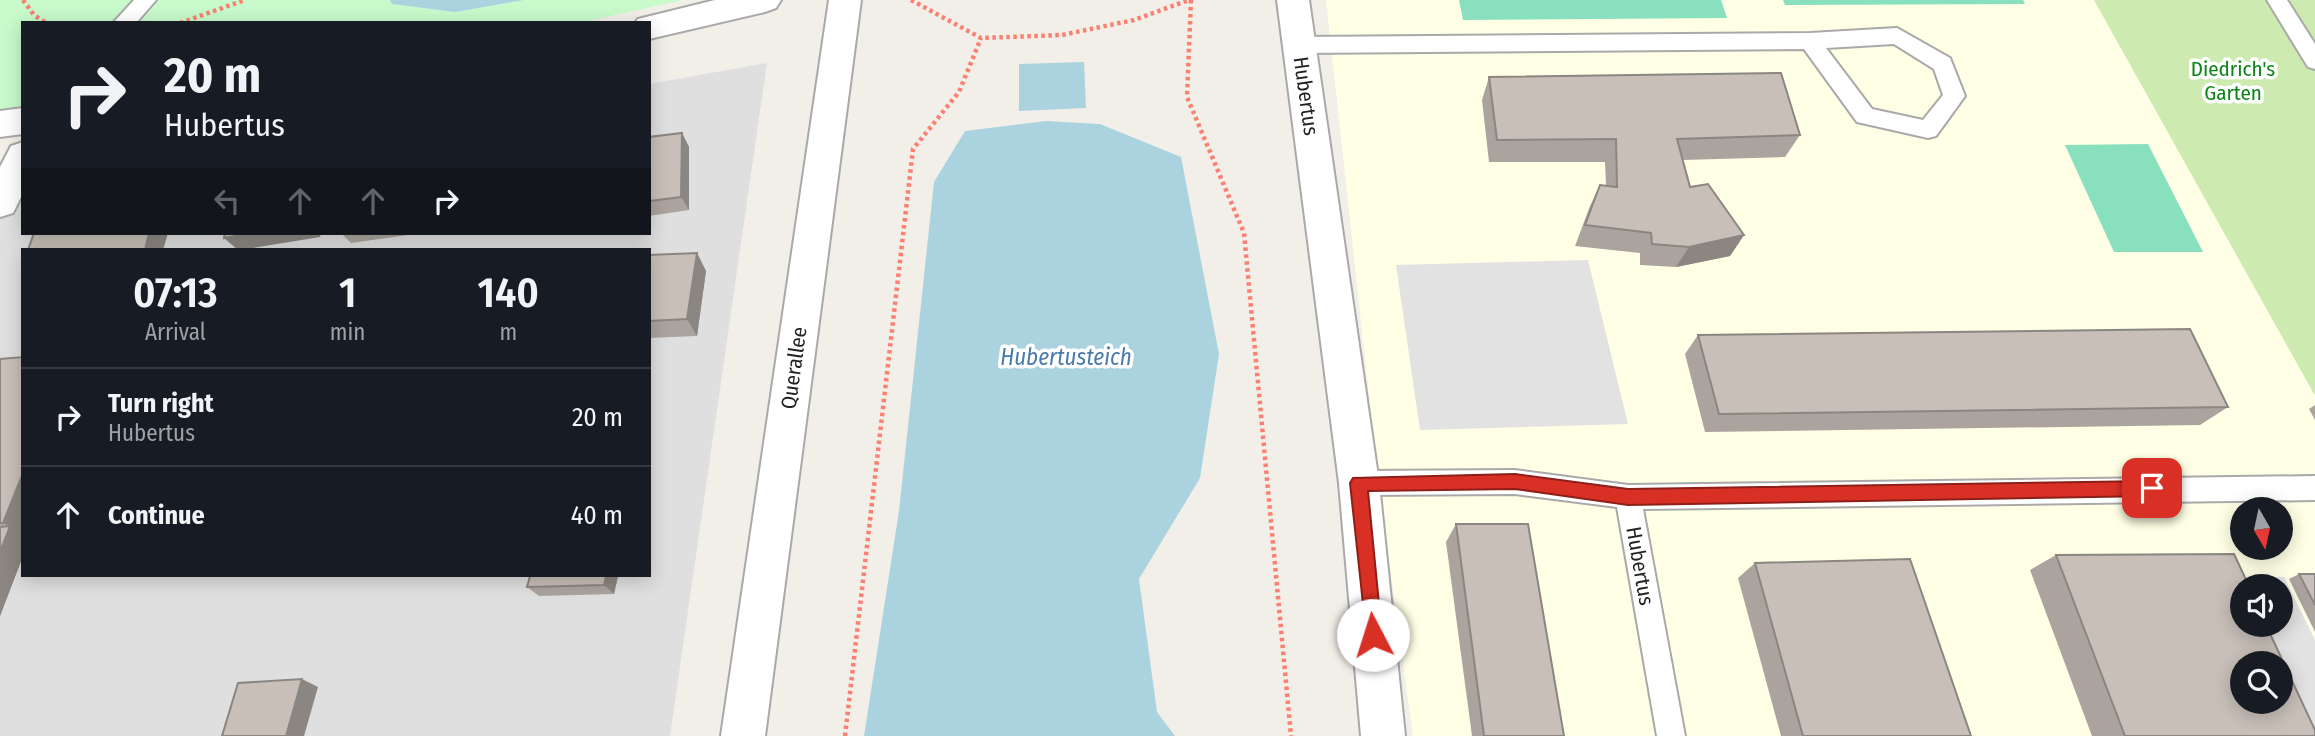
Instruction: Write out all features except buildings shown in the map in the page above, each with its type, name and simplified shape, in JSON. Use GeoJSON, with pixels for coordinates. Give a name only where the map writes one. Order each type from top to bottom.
{"type":"FeatureCollection","features":[{"type":"Feature","properties":{"kind":"street"},"geometry":{"type":"LineString","coordinates":[[651,27],[765,0]]}},
{"type":"Feature","properties":{"kind":"street","name":"Querallee"},"geometry":{"type":"LineString","coordinates":[[743,736],[845,0]]}},
{"type":"Feature","properties":{"kind":"street","name":"Hubertus"},"geometry":{"type":"LineString","coordinates":[[1293,0],[1359,483],[1383,736]]}},
{"type":"Feature","properties":{"kind":"street"},"geometry":{"type":"LineString","coordinates":[[0,124],[21,121]]}},
{"type":"Feature","properties":{"kind":"street"},"geometry":{"type":"LineString","coordinates":[[0,203],[21,160]]}},
{"type":"Feature","properties":{"kind":"lane"},"geometry":{"type":"LineString","coordinates":[[125,21],[146,0]]}},
{"type":"Feature","properties":{"kind":"lane"},"geometry":{"type":"LineString","coordinates":[[2277,0],[2315,61]]}},
{"type":"Feature","properties":{"kind":"lane"},"geometry":{"type":"LineString","coordinates":[[1299,45],[1810,41],[1897,36],[1943,64],[1954,96],[1928,130],[1865,116],[1810,41]]}},
{"type":"Feature","properties":{"kind":"lane","name":"Hubertus"},"geometry":{"type":"LineString","coordinates":[[1359,483],[1515,482],[1628,497],[1671,736]]}},
{"type":"Feature","properties":{"kind":"lane"},"geometry":{"type":"LineString","coordinates":[[1628,497],[2315,488]]}},
{"type":"Feature","properties":{"kind":"path"},"geometry":{"type":"LineString","coordinates":[[23,0],[34,15],[43,21]]}},
{"type":"Feature","properties":{"kind":"path"},"geometry":{"type":"LineString","coordinates":[[186,21],[245,0]]}},
{"type":"Feature","properties":{"kind":"path"},"geometry":{"type":"LineString","coordinates":[[911,0],[981,38],[1062,35],[1133,20],[1190,0],[1187,97],[1244,233],[1292,736]]}},
{"type":"Feature","properties":{"kind":"path"},"geometry":{"type":"LineString","coordinates":[[845,736],[913,149],[960,92],[981,38]]}},
{"type":"Feature","properties":{"kind":"shaded area"},"geometry":{"type":"Polygon","coordinates":[[[1326,0],[2094,0],[2315,394],[2315,736],[1413,736],[1378,478],[1326,0]]]}},
{"type":"Feature","properties":{"kind":"shaded area"},"geometry":{"type":"Polygon","coordinates":[[[767,63],[670,736],[0,736],[0,195],[21,191],[21,235],[651,235],[651,84],[767,63]]]}},
{"type":"Feature","properties":{"kind":"shaded area"},"geometry":{"type":"Polygon","coordinates":[[[1588,260],[1628,424],[1420,430],[1396,265],[1588,260]]]}},
{"type":"Feature","properties":{"kind":"shaded area"},"geometry":{"type":"Polygon","coordinates":[[[2214,577],[2230,577],[2230,612],[2214,577]]]}},
{"type":"Feature","properties":{"kind":"shaded area"},"geometry":{"type":"Polygon","coordinates":[[[2293,595],[2315,640],[2315,736],[2292,714],[2293,651],[2248,651],[2241,637],[2293,637],[2293,595]]]}},
{"type":"Feature","properties":{"kind":"green space"},"geometry":{"type":"Polygon","coordinates":[[[0,0],[390,0],[393,4],[455,12],[524,0],[683,0],[588,21],[21,21],[21,108],[0,111],[0,0]]]}},
{"type":"Feature","properties":{"kind":"green space"},"geometry":{"type":"Polygon","coordinates":[[[1459,0],[1721,0],[1727,18],[1463,20],[1459,0]]]}},
{"type":"Feature","properties":{"kind":"green space"},"geometry":{"type":"Polygon","coordinates":[[[1783,0],[2023,0],[2025,4],[1785,5],[1783,0]]]}},
{"type":"Feature","properties":{"kind":"green space","name":"Diedrich's Garten"},"geometry":{"type":"Polygon","coordinates":[[[2094,0],[2315,0],[2315,394],[2314,394],[2094,0]]]}},
{"type":"Feature","properties":{"kind":"green space"},"geometry":{"type":"Polygon","coordinates":[[[2148,144],[2203,252],[2114,252],[2065,145],[2148,144]]]}},
{"type":"Feature","properties":{"kind":"water"},"geometry":{"type":"Polygon","coordinates":[[[390,0],[524,0],[455,12],[392,4],[390,0]]]}},
{"type":"Feature","properties":{"kind":"water"},"geometry":{"type":"Polygon","coordinates":[[[1084,62],[1086,108],[1019,111],[1019,64],[1084,62]]]}},
{"type":"Feature","properties":{"kind":"water","name":"Hubertusteich"},"geometry":{"type":"Polygon","coordinates":[[[1046,121],[1100,124],[1181,157],[1219,354],[1200,478],[1139,579],[1157,712],[1175,736],[864,736],[899,511],[934,182],[965,131],[1046,121]]]}},
{"type":"Feature","properties":{"kind":"route"},"geometry":{"type":"LineString","coordinates":[[1373,635],[1359,483],[1515,482],[1628,497],[2152,488]]}}]}
